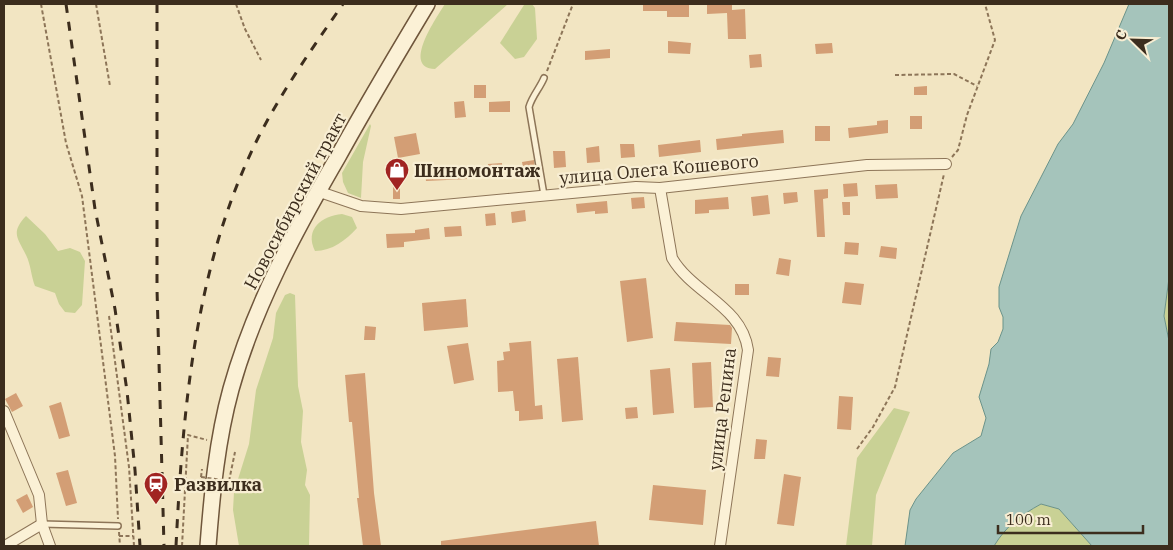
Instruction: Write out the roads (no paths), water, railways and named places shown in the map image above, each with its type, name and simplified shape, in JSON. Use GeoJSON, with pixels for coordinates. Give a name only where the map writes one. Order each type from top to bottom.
{"type":"FeatureCollection","features":[{"type":"Feature","properties":{"kind":"main road","name":"Новосибирский тракт"},"geometry":{"type":"LineString","coordinates":[[208,546],[221,431],[232,388],[256,318],[282,259],[318,191],[426,4]]}},
{"type":"Feature","properties":{"kind":"street","name":"улица Олега Кошевого"},"geometry":{"type":"LineString","coordinates":[[318,191],[361,206],[401,210],[636,187],[660,188],[867,165],[946,164]]}},
{"type":"Feature","properties":{"kind":"street","name":"улица Репина"},"geometry":{"type":"LineString","coordinates":[[660,188],[672,258],[677,268],[738,321],[746,336],[748,350],[720,546]]}},
{"type":"Feature","properties":{"kind":"street"},"geometry":{"type":"LineString","coordinates":[[4,411],[39,495],[42,524],[50,546]]}},
{"type":"Feature","properties":{"kind":"street"},"geometry":{"type":"LineString","coordinates":[[5,546],[42,524]]}},
{"type":"Feature","properties":{"kind":"lane"},"geometry":{"type":"LineString","coordinates":[[544,78],[529,106],[544,196]]}},
{"type":"Feature","properties":{"kind":"lane"},"geometry":{"type":"LineString","coordinates":[[42,524],[118,526]]}},
{"type":"Feature","properties":{"kind":"water"},"geometry":{"type":"Polygon","coordinates":[[[1129,4],[1169,4],[1169,278],[1164,316],[1169,341],[1169,546],[1092,546],[1059,509],[1041,504],[1014,522],[994,546],[905,546],[910,510],[916,499],[953,453],[981,436],[986,418],[979,397],[989,364],[991,349],[998,342],[1003,329],[1003,317],[999,307],[999,287],[1021,216],[1058,144],[1073,124],[1104,63],[1129,4]]]}},
{"type":"Feature","properties":{"kind":"railway"},"geometry":{"type":"LineString","coordinates":[[66,4],[95,209],[115,309],[127,391],[140,546]]}},
{"type":"Feature","properties":{"kind":"railway"},"geometry":{"type":"LineString","coordinates":[[157,4],[157,289],[164,546]]}},
{"type":"Feature","properties":{"kind":"railway"},"geometry":{"type":"LineString","coordinates":[[176,546],[188,389],[206,286],[220,235],[237,186],[267,121],[298,70],[343,4]]}},
{"type":"Feature","properties":{"kind":"place","name":"Шиномонтаж"},"geometry":{"type":"Point","coordinates":[397,191]}},
{"type":"Feature","properties":{"kind":"place","name":"Развилка"},"geometry":{"type":"Point","coordinates":[156,505]}}]}
